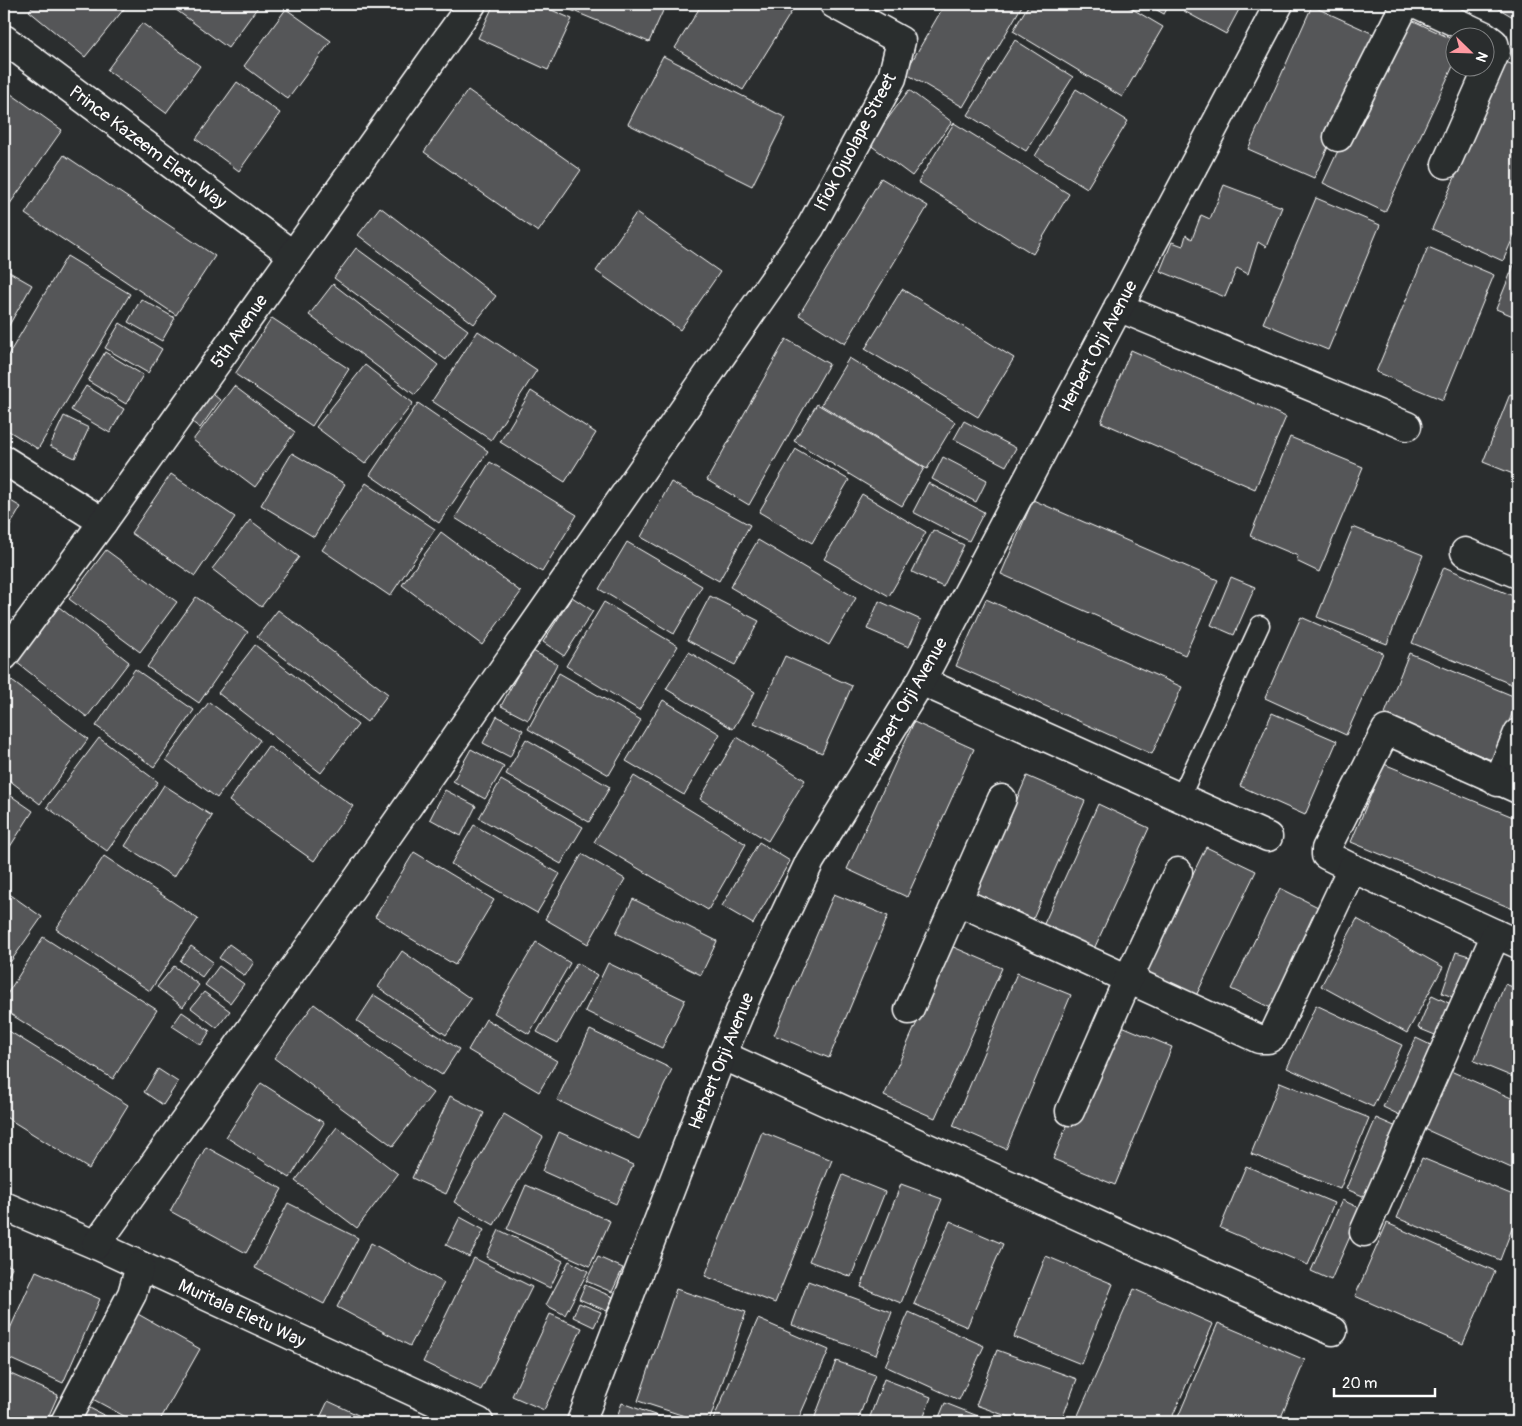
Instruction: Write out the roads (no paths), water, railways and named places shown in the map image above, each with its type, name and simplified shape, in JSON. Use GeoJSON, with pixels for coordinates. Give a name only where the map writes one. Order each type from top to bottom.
{"type":"FeatureCollection","features":[{"type":"Feature","properties":{"kind":"street","name":"5th Avenue"},"geometry":{"type":"LineString","coordinates":[[7,645],[103,522],[472,4]]}},
{"type":"Feature","properties":{"kind":"street","name":"Ifiok Ojuolape Street"},"geometry":{"type":"LineString","coordinates":[[96,1245],[340,904],[810,228],[892,78],[900,41],[834,4]]}},
{"type":"Feature","properties":{"kind":"street","name":"Herbert Orji Avenue"},"geometry":{"type":"LineString","coordinates":[[581,1422],[722,1055],[749,990],[810,860],[921,681],[1279,4]]}},
{"type":"Feature","properties":{"kind":"street"},"geometry":{"type":"LineString","coordinates":[[1338,138],[1405,4]]}},
{"type":"Feature","properties":{"kind":"street"},"geometry":{"type":"LineString","coordinates":[[1418,4],[1485,36],[1494,42],[1496,51],[1446,164]]}},
{"type":"Feature","properties":{"kind":"street","name":"Prince Kazeem Eletu Way"},"geometry":{"type":"LineString","coordinates":[[4,39],[293,255]]}},
{"type":"Feature","properties":{"kind":"street"},"geometry":{"type":"LineString","coordinates":[[1118,307],[1407,426]]}},
{"type":"Feature","properties":{"kind":"street"},"geometry":{"type":"LineString","coordinates":[[4,460],[103,522]]}},
{"type":"Feature","properties":{"kind":"street"},"geometry":{"type":"LineString","coordinates":[[1465,552],[1518,574]]}},
{"type":"Feature","properties":{"kind":"street"},"geometry":{"type":"LineString","coordinates":[[921,681],[1268,837]]}},
{"type":"Feature","properties":{"kind":"street"},"geometry":{"type":"LineString","coordinates":[[1364,1232],[1507,939],[1352,868],[1326,855],[1326,849],[1386,730],[1508,786],[1518,733]]}},
{"type":"Feature","properties":{"kind":"street"},"geometry":{"type":"LineString","coordinates":[[909,1010],[1002,799]]}},
{"type":"Feature","properties":{"kind":"street"},"geometry":{"type":"LineString","coordinates":[[958,901],[1259,1039],[1268,1039],[1273,1036],[1352,868]]}},
{"type":"Feature","properties":{"kind":"street"},"geometry":{"type":"LineString","coordinates":[[1070,1111],[1128,979],[1178,872]]}},
{"type":"Feature","properties":{"kind":"street"},"geometry":{"type":"LineString","coordinates":[[722,1055],[1333,1330]]}},
{"type":"Feature","properties":{"kind":"street","name":"Muritala Eletu Way"},"geometry":{"type":"LineString","coordinates":[[4,1206],[96,1245],[479,1422]]}},
{"type":"Feature","properties":{"kind":"street"},"geometry":{"type":"LineString","coordinates":[[65,1422],[132,1294],[140,1266]]}},
{"type":"Feature","properties":{"kind":"lane"},"geometry":{"type":"LineString","coordinates":[[1180,798],[1260,625]]}}]}
